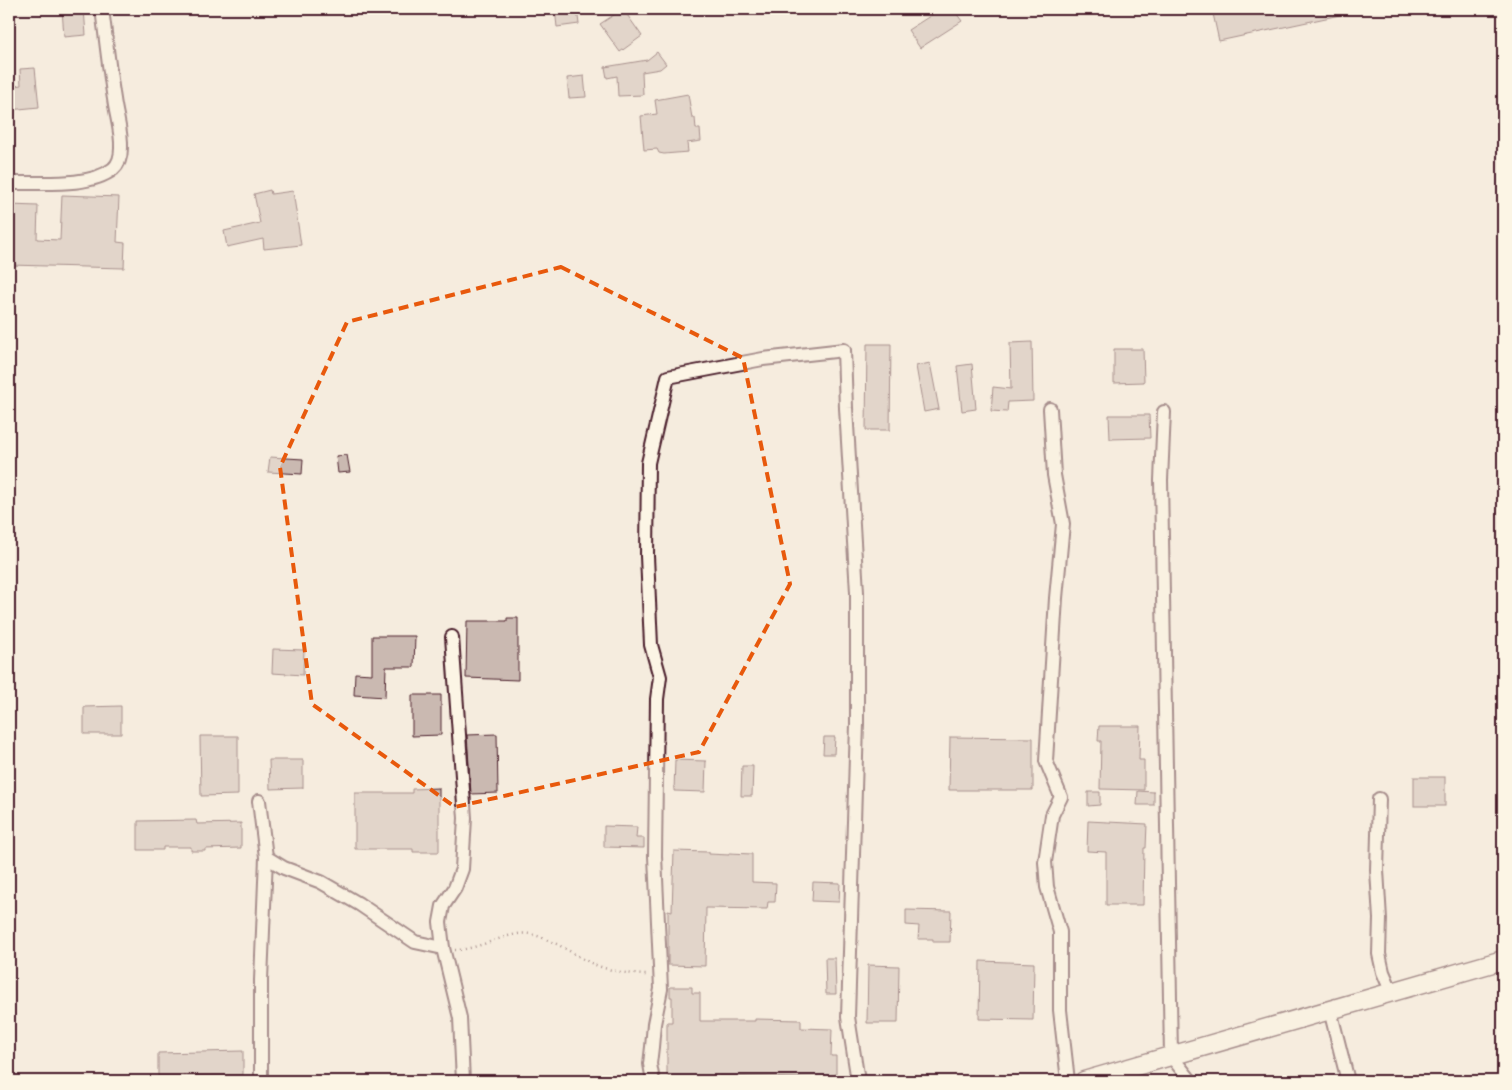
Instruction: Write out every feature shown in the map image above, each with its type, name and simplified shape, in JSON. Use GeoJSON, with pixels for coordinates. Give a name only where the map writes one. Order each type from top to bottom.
{"type":"FeatureCollection","features":[{"type":"Feature","properties":{"kind":"street"},"geometry":{"type":"LineString","coordinates":[[9,183],[90,179],[103,175],[119,163],[121,148],[102,9]]}},
{"type":"Feature","properties":{"kind":"street"},"geometry":{"type":"LineString","coordinates":[[653,1081],[650,1064],[654,1024],[661,989],[655,856],[657,699],[660,677],[651,645],[647,556],[648,463],[668,377],[763,359],[844,350],[857,602],[857,724],[848,1018],[858,1081]]}},
{"type":"Feature","properties":{"kind":"street"},"geometry":{"type":"LineString","coordinates":[[1050,409],[1054,475],[1063,524],[1056,598],[1046,761],[1061,796],[1052,815],[1045,862],[1047,887],[1060,932],[1060,1010],[1068,1081]]}},
{"type":"Feature","properties":{"kind":"street"},"geometry":{"type":"LineString","coordinates":[[1164,412],[1161,480],[1171,1056],[1191,1081]]}},
{"type":"Feature","properties":{"kind":"street"},"geometry":{"type":"LineString","coordinates":[[452,637],[465,818],[462,869],[455,888],[443,906],[440,922],[443,948],[460,1018],[463,1081]]}},
{"type":"Feature","properties":{"kind":"street"},"geometry":{"type":"LineString","coordinates":[[1378,798],[1379,954],[1383,972],[1389,986],[1396,991]]}},
{"type":"Feature","properties":{"kind":"street"},"geometry":{"type":"LineString","coordinates":[[259,802],[266,857],[261,980],[261,1081]]}},
{"type":"Feature","properties":{"kind":"street"},"geometry":{"type":"LineString","coordinates":[[266,857],[284,868],[328,886],[359,904],[415,942],[443,948]]}},
{"type":"Feature","properties":{"kind":"street"},"geometry":{"type":"LineString","coordinates":[[1084,1081],[1503,960]]}},
{"type":"Feature","properties":{"kind":"street"},"geometry":{"type":"LineString","coordinates":[[1330,1010],[1348,1081]]}},
{"type":"Feature","properties":{"kind":"path"},"geometry":{"type":"LineString","coordinates":[[443,948],[464,950],[510,936],[527,933],[543,938],[603,968],[636,975],[660,975]]}},
{"type":"Feature","properties":{"kind":"highlighted area"},"geometry":{"type":"Polygon","coordinates":[[[561,267],[743,358],[790,584],[699,752],[455,807],[312,704],[280,467],[347,322],[561,267]]]}},
{"type":"Feature","properties":{"kind":"building"},"geometry":{"type":"Polygon","coordinates":[[[62,9],[84,9],[86,35],[64,37],[62,9]]]}},
{"type":"Feature","properties":{"kind":"building"},"geometry":{"type":"Polygon","coordinates":[[[555,9],[577,9],[579,24],[557,27],[555,9]]]}},
{"type":"Feature","properties":{"kind":"building"},"geometry":{"type":"Polygon","coordinates":[[[623,9],[642,36],[620,52],[600,24],[623,9]]]}},
{"type":"Feature","properties":{"kind":"building"},"geometry":{"type":"Polygon","coordinates":[[[941,9],[953,9],[962,21],[920,48],[908,30],[941,9]]]}},
{"type":"Feature","properties":{"kind":"building"},"geometry":{"type":"Polygon","coordinates":[[[1212,9],[1348,9],[1349,13],[1219,41],[1212,9]]]}},
{"type":"Feature","properties":{"kind":"building"},"geometry":{"type":"Polygon","coordinates":[[[657,52],[666,64],[660,69],[642,72],[643,95],[618,96],[617,76],[607,78],[605,67],[647,60],[657,52]]]}},
{"type":"Feature","properties":{"kind":"building"},"geometry":{"type":"Polygon","coordinates":[[[35,68],[39,107],[9,110],[9,87],[21,85],[20,69],[35,68]]]}},
{"type":"Feature","properties":{"kind":"building"},"geometry":{"type":"Polygon","coordinates":[[[584,76],[586,97],[569,98],[567,78],[584,76]]]}},
{"type":"Feature","properties":{"kind":"building"},"geometry":{"type":"Polygon","coordinates":[[[688,94],[692,118],[695,118],[696,129],[700,129],[701,141],[687,143],[688,152],[664,154],[659,153],[657,149],[644,150],[641,116],[657,114],[655,100],[688,94]]]}},
{"type":"Feature","properties":{"kind":"building"},"geometry":{"type":"Polygon","coordinates":[[[270,190],[271,194],[293,191],[301,245],[264,249],[263,239],[227,247],[224,231],[260,223],[254,194],[270,190]]]}},
{"type":"Feature","properties":{"kind":"building"},"geometry":{"type":"Polygon","coordinates":[[[62,195],[119,197],[117,242],[125,243],[124,268],[9,265],[9,205],[38,206],[37,239],[60,240],[62,195]]]}},
{"type":"Feature","properties":{"kind":"building"},"geometry":{"type":"Polygon","coordinates":[[[1032,342],[1033,401],[1008,402],[1007,412],[991,411],[993,387],[1011,389],[1010,343],[1032,342]]]}},
{"type":"Feature","properties":{"kind":"building"},"geometry":{"type":"Polygon","coordinates":[[[867,344],[891,344],[890,430],[866,430],[867,344]]]}},
{"type":"Feature","properties":{"kind":"building"},"geometry":{"type":"Polygon","coordinates":[[[1114,349],[1143,349],[1144,382],[1114,383],[1114,349]]]}},
{"type":"Feature","properties":{"kind":"building"},"geometry":{"type":"Polygon","coordinates":[[[930,363],[939,409],[924,412],[916,366],[930,363]]]}},
{"type":"Feature","properties":{"kind":"building"},"geometry":{"type":"Polygon","coordinates":[[[972,364],[976,409],[962,411],[957,366],[972,364]]]}},
{"type":"Feature","properties":{"kind":"building"},"geometry":{"type":"Polygon","coordinates":[[[1109,415],[1149,415],[1150,438],[1110,439],[1109,415]]]}},
{"type":"Feature","properties":{"kind":"building"},"geometry":{"type":"Polygon","coordinates":[[[347,455],[350,472],[338,473],[336,456],[347,455]]]}},
{"type":"Feature","properties":{"kind":"building"},"geometry":{"type":"Polygon","coordinates":[[[270,457],[303,459],[302,474],[268,472],[270,457]]]}},
{"type":"Feature","properties":{"kind":"building"},"geometry":{"type":"Polygon","coordinates":[[[507,618],[518,618],[518,680],[466,678],[467,621],[507,621],[507,618]]]}},
{"type":"Feature","properties":{"kind":"building"},"geometry":{"type":"Polygon","coordinates":[[[372,636],[415,636],[414,667],[386,667],[385,697],[354,695],[355,673],[372,674],[372,636]]]}},
{"type":"Feature","properties":{"kind":"building"},"geometry":{"type":"Polygon","coordinates":[[[273,649],[304,650],[303,675],[272,673],[273,649]]]}},
{"type":"Feature","properties":{"kind":"building"},"geometry":{"type":"Polygon","coordinates":[[[412,695],[441,695],[441,735],[412,736],[412,695]]]}},
{"type":"Feature","properties":{"kind":"building"},"geometry":{"type":"Polygon","coordinates":[[[121,706],[121,734],[84,734],[84,707],[121,706]]]}},
{"type":"Feature","properties":{"kind":"building"},"geometry":{"type":"Polygon","coordinates":[[[1099,726],[1140,726],[1139,760],[1144,760],[1144,790],[1100,789],[1101,741],[1098,741],[1099,726]]]}},
{"type":"Feature","properties":{"kind":"building"},"geometry":{"type":"Polygon","coordinates":[[[497,734],[498,793],[471,794],[467,735],[497,734]]]}},
{"type":"Feature","properties":{"kind":"building"},"geometry":{"type":"Polygon","coordinates":[[[200,736],[238,736],[238,795],[201,796],[200,736]]]}},
{"type":"Feature","properties":{"kind":"building"},"geometry":{"type":"Polygon","coordinates":[[[824,737],[835,737],[834,754],[823,754],[824,737]]]}},
{"type":"Feature","properties":{"kind":"building"},"geometry":{"type":"Polygon","coordinates":[[[950,737],[1033,738],[1033,790],[949,790],[950,737]]]}},
{"type":"Feature","properties":{"kind":"building"},"geometry":{"type":"Polygon","coordinates":[[[269,760],[303,760],[303,788],[270,789],[269,760]]]}},
{"type":"Feature","properties":{"kind":"building"},"geometry":{"type":"Polygon","coordinates":[[[675,760],[706,761],[705,792],[674,791],[675,760]]]}},
{"type":"Feature","properties":{"kind":"building"},"geometry":{"type":"Polygon","coordinates":[[[742,766],[753,766],[752,796],[741,796],[742,766]]]}},
{"type":"Feature","properties":{"kind":"building"},"geometry":{"type":"Polygon","coordinates":[[[1414,777],[1445,777],[1445,806],[1414,806],[1414,777]]]}},
{"type":"Feature","properties":{"kind":"building"},"geometry":{"type":"Polygon","coordinates":[[[439,788],[439,852],[413,852],[413,849],[355,849],[355,793],[412,793],[412,789],[439,788]]]}},
{"type":"Feature","properties":{"kind":"building"},"geometry":{"type":"Polygon","coordinates":[[[1138,791],[1154,792],[1154,805],[1137,805],[1138,791]]]}},
{"type":"Feature","properties":{"kind":"building"},"geometry":{"type":"Polygon","coordinates":[[[1088,792],[1100,792],[1100,805],[1088,806],[1088,792]]]}},
{"type":"Feature","properties":{"kind":"building"},"geometry":{"type":"Polygon","coordinates":[[[196,820],[197,824],[241,823],[241,848],[191,851],[191,847],[163,847],[163,850],[138,850],[138,821],[196,820]]]}},
{"type":"Feature","properties":{"kind":"building"},"geometry":{"type":"Polygon","coordinates":[[[1088,821],[1147,824],[1146,848],[1144,848],[1143,905],[1106,905],[1106,852],[1087,851],[1088,821]]]}},
{"type":"Feature","properties":{"kind":"building"},"geometry":{"type":"Polygon","coordinates":[[[604,826],[637,827],[636,838],[644,838],[644,848],[604,847],[604,826]]]}},
{"type":"Feature","properties":{"kind":"building"},"geometry":{"type":"Polygon","coordinates":[[[674,851],[709,852],[709,854],[729,855],[729,853],[752,854],[752,882],[776,883],[775,902],[768,902],[767,909],[706,908],[705,966],[668,965],[668,910],[672,911],[674,851]]]}},
{"type":"Feature","properties":{"kind":"building"},"geometry":{"type":"Polygon","coordinates":[[[813,882],[840,883],[839,902],[812,901],[813,882]]]}},
{"type":"Feature","properties":{"kind":"building"},"geometry":{"type":"Polygon","coordinates":[[[906,910],[951,911],[950,942],[933,942],[933,939],[918,939],[919,926],[906,925],[906,910]]]}},
{"type":"Feature","properties":{"kind":"building"},"geometry":{"type":"Polygon","coordinates":[[[825,958],[835,958],[836,994],[826,994],[825,958]]]}},
{"type":"Feature","properties":{"kind":"building"},"geometry":{"type":"Polygon","coordinates":[[[980,961],[1034,963],[1033,1020],[979,1019],[980,961]]]}},
{"type":"Feature","properties":{"kind":"building"},"geometry":{"type":"Polygon","coordinates":[[[868,965],[899,966],[898,1023],[867,1023],[868,965]]]}},
{"type":"Feature","properties":{"kind":"building"},"geometry":{"type":"Polygon","coordinates":[[[670,987],[692,987],[692,993],[700,993],[700,1021],[801,1020],[801,1028],[832,1029],[831,1056],[836,1056],[836,1079],[719,1076],[719,1081],[669,1081],[669,1075],[667,1075],[667,1022],[672,1022],[670,987]]]}},
{"type":"Feature","properties":{"kind":"building"},"geometry":{"type":"Polygon","coordinates":[[[243,1051],[243,1075],[158,1076],[158,1053],[243,1051]]]}}]}
